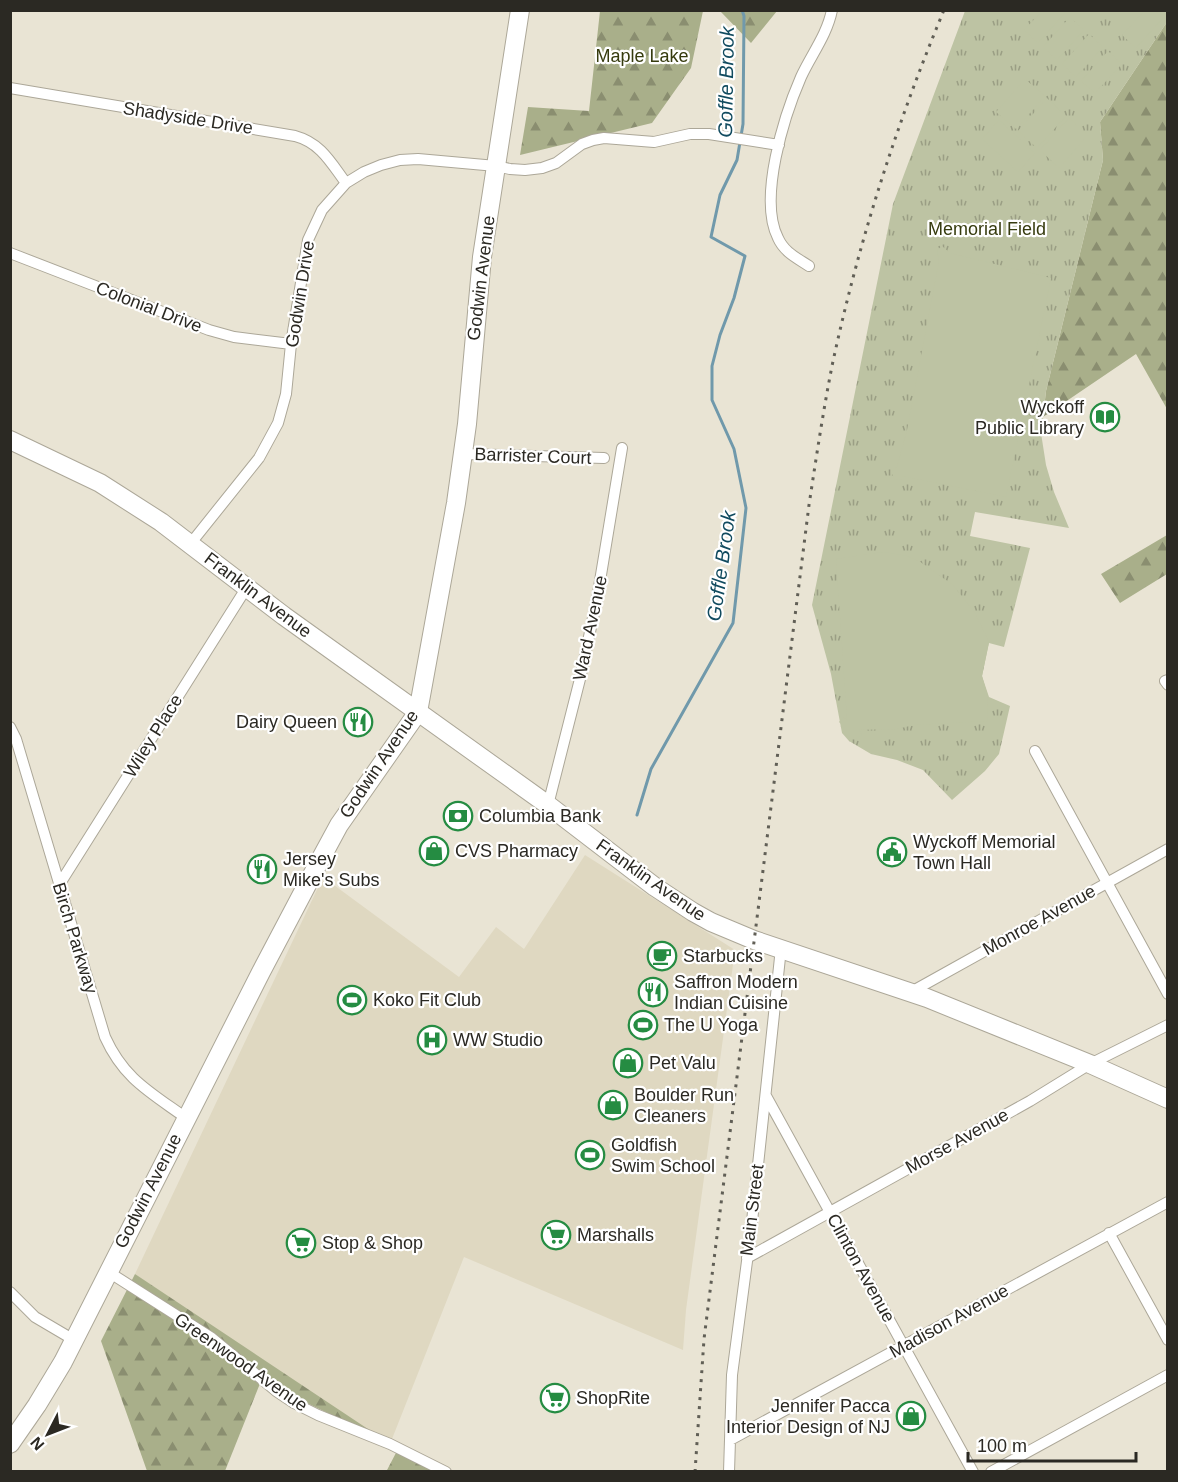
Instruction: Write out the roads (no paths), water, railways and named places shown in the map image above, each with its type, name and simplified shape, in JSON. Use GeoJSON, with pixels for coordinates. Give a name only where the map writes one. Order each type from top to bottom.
{"type":"FeatureCollection","features":[{"type":"Feature","properties":{"kind":"main road","name":"Godwin Avenue"},"geometry":{"type":"LineString","coordinates":[[10,1444],[37,1405],[74,1340],[267,959],[339,825],[418,712],[463,454],[482,257],[520,10]]}},
{"type":"Feature","properties":{"kind":"main road","name":"Franklin Avenue"},"geometry":{"type":"LineString","coordinates":[[10,440],[100,483],[161,522],[284,616],[548,805],[655,887],[693,912],[729,930],[911,992],[1090,1064],[1167,1099]]}},
{"type":"Feature","properties":{"kind":"street"},"geometry":{"type":"LineString","coordinates":[[808,266],[784,248],[774,227],[772,185],[789,106],[801,76],[825,32],[832,10]]}},
{"type":"Feature","properties":{"kind":"street","name":"Shadyside Drive"},"geometry":{"type":"LineString","coordinates":[[10,88],[304,138],[322,151],[346,183]]}},
{"type":"Feature","properties":{"kind":"street","name":"Godwin Drive"},"geometry":{"type":"LineString","coordinates":[[190,543],[259,458],[278,423],[286,394],[291,344],[308,240],[322,210],[346,183],[372,168],[400,160],[418,159],[525,170],[542,168],[556,163],[582,144],[604,138],[654,142],[672,137],[709,134],[779,145]]}},
{"type":"Feature","properties":{"kind":"street","name":"Colonial Drive"},"geometry":{"type":"LineString","coordinates":[[10,253],[209,330],[234,337],[291,344]]}},
{"type":"Feature","properties":{"kind":"street","name":"Ward Avenue"},"geometry":{"type":"LineString","coordinates":[[548,805],[580,679],[597,599],[622,448]]}},
{"type":"Feature","properties":{"kind":"street","name":"Barrister Court"},"geometry":{"type":"LineString","coordinates":[[463,454],[604,458]]}},
{"type":"Feature","properties":{"kind":"street","name":"Wiley Place"},"geometry":{"type":"LineString","coordinates":[[59,885],[247,587]]}},
{"type":"Feature","properties":{"kind":"street","name":"Birch Parkway"},"geometry":{"type":"LineString","coordinates":[[10,727],[16,739],[105,1037],[112,1053],[133,1079],[186,1118]]}},
{"type":"Feature","properties":{"kind":"street"},"geometry":{"type":"LineString","coordinates":[[1035,751],[1167,994]]}},
{"type":"Feature","properties":{"kind":"street","name":"Monroe Avenue"},"geometry":{"type":"LineString","coordinates":[[911,992],[1167,849]]}},
{"type":"Feature","properties":{"kind":"street","name":"Main Street"},"geometry":{"type":"LineString","coordinates":[[729,1472],[732,1375],[766,1096],[781,948]]}},
{"type":"Feature","properties":{"kind":"street","name":"Morse Avenue"},"geometry":{"type":"LineString","coordinates":[[747,1258],[1030,1101],[1090,1064],[1167,1025]]}},
{"type":"Feature","properties":{"kind":"street","name":"Clinton Avenue"},"geometry":{"type":"LineString","coordinates":[[766,1096],[973,1472]]}},
{"type":"Feature","properties":{"kind":"street","name":"Madison Avenue"},"geometry":{"type":"LineString","coordinates":[[730,1440],[1167,1202]]}},
{"type":"Feature","properties":{"kind":"street"},"geometry":{"type":"LineString","coordinates":[[1109,1233],[1167,1340]]}},
{"type":"Feature","properties":{"kind":"street","name":"Greenwood Avenue"},"geometry":{"type":"LineString","coordinates":[[107,1271],[212,1338],[294,1403],[390,1444],[446,1472]]}},
{"type":"Feature","properties":{"kind":"street"},"geometry":{"type":"LineString","coordinates":[[10,1292],[35,1317],[74,1340]]}},
{"type":"Feature","properties":{"kind":"street"},"geometry":{"type":"LineString","coordinates":[[991,1472],[1167,1375]]}},
{"type":"Feature","properties":{"kind":"waterway","name":"Goffle Brook"},"geometry":{"type":"LineString","coordinates":[[637,815],[651,769],[733,623],[746,508],[734,449],[712,400],[712,366],[745,256],[711,237],[720,195],[737,160],[743,124],[744,16],[742,10]]}},
{"type":"Feature","properties":{"kind":"railway"},"geometry":{"type":"LineString","coordinates":[[695,1472],[704,1339],[809,505],[823,418],[842,320],[866,230],[894,141],[944,10]]}},
{"type":"Feature","properties":{"kind":"place","name":"Wyckoff Public Library"},"geometry":{"type":"Point","coordinates":[1105,417]}},
{"type":"Feature","properties":{"kind":"place","name":"Dairy Queen"},"geometry":{"type":"Point","coordinates":[358,722]}},
{"type":"Feature","properties":{"kind":"place","name":"Columbia Bank"},"geometry":{"type":"Point","coordinates":[458,816]}},
{"type":"Feature","properties":{"kind":"place","name":"CVS Pharmacy"},"geometry":{"type":"Point","coordinates":[434,851]}},
{"type":"Feature","properties":{"kind":"place","name":"Wyckoff Memorial Town Hall"},"geometry":{"type":"Point","coordinates":[892,852]}},
{"type":"Feature","properties":{"kind":"place","name":"Jersey Mike's Subs"},"geometry":{"type":"Point","coordinates":[262,869]}},
{"type":"Feature","properties":{"kind":"place","name":"Starbucks"},"geometry":{"type":"Point","coordinates":[662,956]}},
{"type":"Feature","properties":{"kind":"place","name":"Saffron Modern Indian Cuisine"},"geometry":{"type":"Point","coordinates":[653,992]}},
{"type":"Feature","properties":{"kind":"place","name":"Koko Fit Club"},"geometry":{"type":"Point","coordinates":[352,1000]}},
{"type":"Feature","properties":{"kind":"place","name":"The U Yoga"},"geometry":{"type":"Point","coordinates":[643,1025]}},
{"type":"Feature","properties":{"kind":"place","name":"WW Studio"},"geometry":{"type":"Point","coordinates":[432,1040]}},
{"type":"Feature","properties":{"kind":"place","name":"Pet Valu"},"geometry":{"type":"Point","coordinates":[628,1063]}},
{"type":"Feature","properties":{"kind":"place","name":"Boulder Run Cleaners"},"geometry":{"type":"Point","coordinates":[613,1105]}},
{"type":"Feature","properties":{"kind":"place","name":"Goldfish Swim School"},"geometry":{"type":"Point","coordinates":[590,1155]}},
{"type":"Feature","properties":{"kind":"place","name":"Marshalls"},"geometry":{"type":"Point","coordinates":[556,1235]}},
{"type":"Feature","properties":{"kind":"place","name":"Stop & Shop"},"geometry":{"type":"Point","coordinates":[301,1243]}},
{"type":"Feature","properties":{"kind":"place","name":"ShopRite"},"geometry":{"type":"Point","coordinates":[555,1398]}},
{"type":"Feature","properties":{"kind":"place","name":"Jennifer Pacca Interior Design of NJ"},"geometry":{"type":"Point","coordinates":[911,1416]}},
{"type":"Feature","properties":{"kind":"park label","name":"Maple Lake"},"geometry":{"type":"Point","coordinates":[642,56]}},
{"type":"Feature","properties":{"kind":"park label","name":"Memorial Field"},"geometry":{"type":"Point","coordinates":[987,229]}}]}
